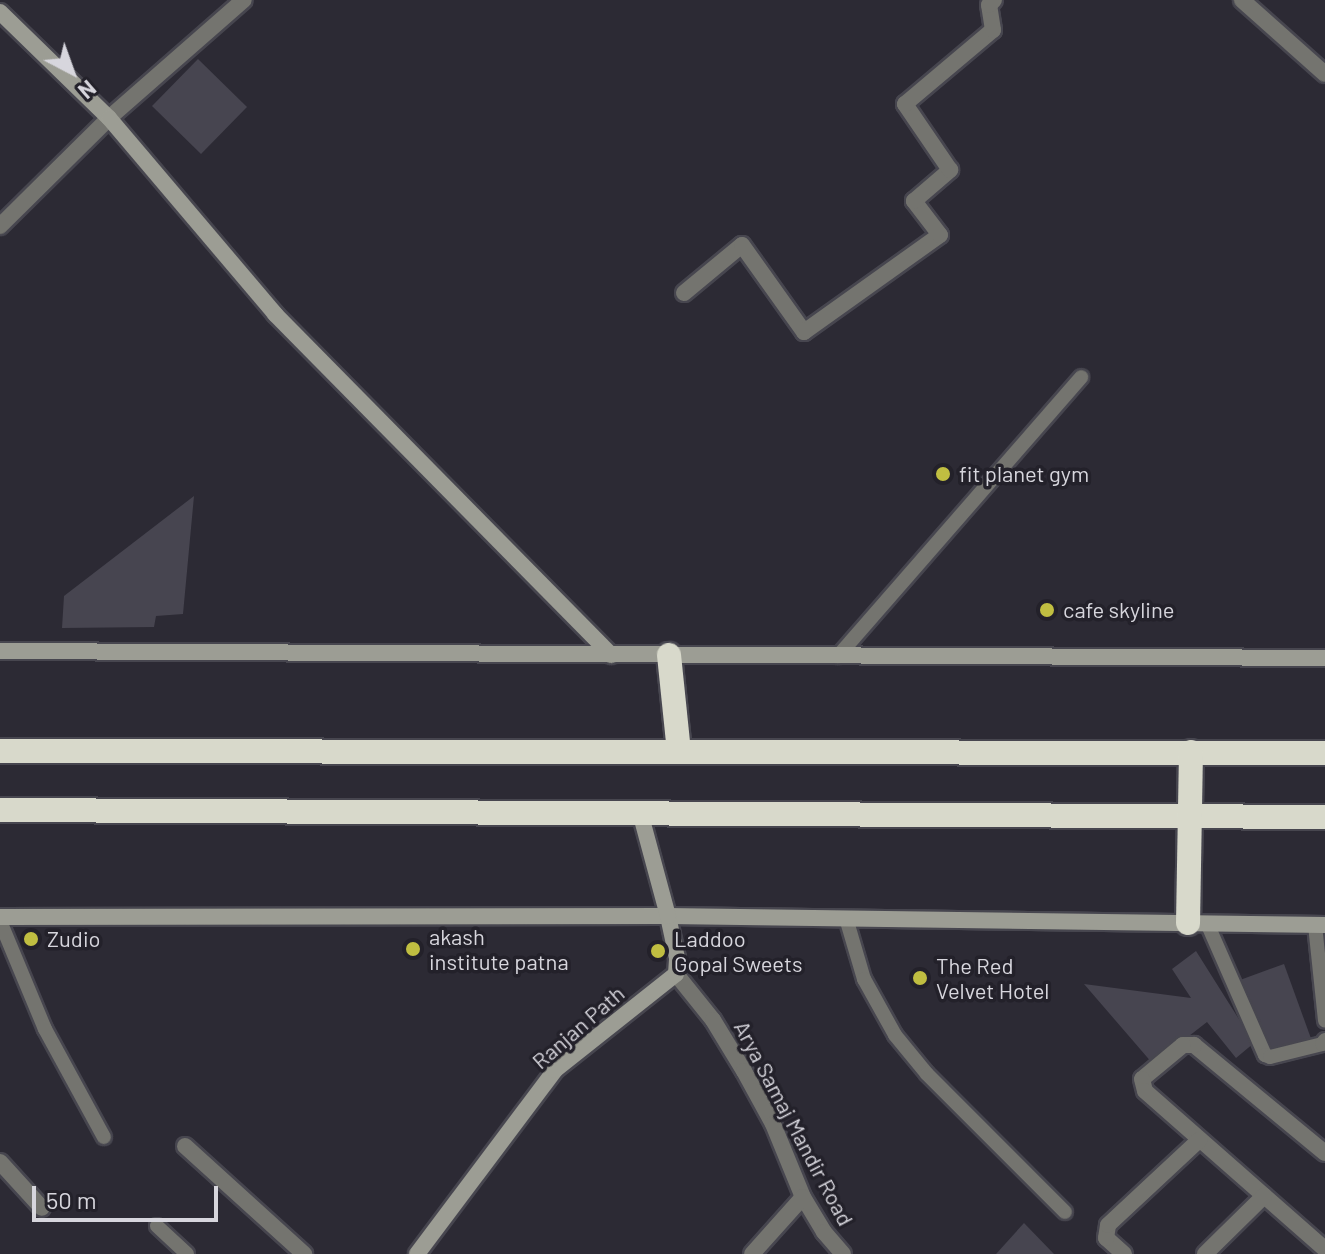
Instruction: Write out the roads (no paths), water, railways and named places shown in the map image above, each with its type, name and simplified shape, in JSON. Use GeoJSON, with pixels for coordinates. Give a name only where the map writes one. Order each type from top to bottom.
{"type":"FeatureCollection","features":[{"type":"Feature","properties":{"kind":"highway"},"geometry":{"type":"LineString","coordinates":[[669,655],[679,751]]}},
{"type":"Feature","properties":{"kind":"highway"},"geometry":{"type":"LineString","coordinates":[[0,751],[1325,753]]}},
{"type":"Feature","properties":{"kind":"highway"},"geometry":{"type":"LineString","coordinates":[[1191,752],[1188,816],[1198,923]]}},
{"type":"Feature","properties":{"kind":"highway"},"geometry":{"type":"LineString","coordinates":[[0,810],[1325,817]]}},
{"type":"Feature","properties":{"kind":"street"},"geometry":{"type":"LineString","coordinates":[[0,226],[109,118],[244,0]]}},
{"type":"Feature","properties":{"kind":"street"},"geometry":{"type":"LineString","coordinates":[[684,293],[742,245],[804,332],[940,235],[914,201],[950,170],[905,104],[993,30],[989,5],[994,0]]}},
{"type":"Feature","properties":{"kind":"street"},"geometry":{"type":"LineString","coordinates":[[1242,0],[1325,74]]}},
{"type":"Feature","properties":{"kind":"street"},"geometry":{"type":"LineString","coordinates":[[0,12],[109,118],[275,314],[611,655]]}},
{"type":"Feature","properties":{"kind":"street"},"geometry":{"type":"LineString","coordinates":[[0,651],[1325,658]]}},
{"type":"Feature","properties":{"kind":"street"},"geometry":{"type":"LineString","coordinates":[[640,812],[668,916],[677,958],[676,974]]}},
{"type":"Feature","properties":{"kind":"street"},"geometry":{"type":"LineString","coordinates":[[0,919],[668,916],[1320,925]]}},
{"type":"Feature","properties":{"kind":"street","name":"Arya Samaj Mandir Road"},"geometry":{"type":"LineString","coordinates":[[676,974],[713,1020],[744,1071],[773,1124],[803,1197],[824,1232],[843,1254]]}},
{"type":"Feature","properties":{"kind":"street","name":"Ranjan Path"},"geometry":{"type":"LineString","coordinates":[[417,1254],[555,1070],[676,974]]}},
{"type":"Feature","properties":{"kind":"street"},"geometry":{"type":"LineString","coordinates":[[1325,1153],[1189,1043],[1142,1079],[1141,1086],[1199,1140],[1325,1249]]}},
{"type":"Feature","properties":{"kind":"street"},"geometry":{"type":"LineString","coordinates":[[1124,1254],[1106,1238],[1108,1225],[1199,1140]]}},
{"type":"Feature","properties":{"kind":"street"},"geometry":{"type":"LineString","coordinates":[[185,1146],[304,1254]]}},
{"type":"Feature","properties":{"kind":"street"},"geometry":{"type":"LineString","coordinates":[[0,1162],[42,1208]]}},
{"type":"Feature","properties":{"kind":"street"},"geometry":{"type":"LineString","coordinates":[[1205,1254],[1264,1196]]}},
{"type":"Feature","properties":{"kind":"street"},"geometry":{"type":"LineString","coordinates":[[752,1254],[803,1197]]}},
{"type":"Feature","properties":{"kind":"lane"},"geometry":{"type":"LineString","coordinates":[[838,656],[1081,377]]}},
{"type":"Feature","properties":{"kind":"lane"},"geometry":{"type":"LineString","coordinates":[[846,918],[864,979],[895,1035],[927,1074],[1065,1212]]}},
{"type":"Feature","properties":{"kind":"lane"},"geometry":{"type":"LineString","coordinates":[[0,919],[31,1001],[104,1137]]}},
{"type":"Feature","properties":{"kind":"lane"},"geometry":{"type":"LineString","coordinates":[[1198,923],[1265,1055],[1270,1057],[1322,1044],[1325,1040]]}},
{"type":"Feature","properties":{"kind":"lane"},"geometry":{"type":"LineString","coordinates":[[1320,925],[1325,1020]]}},
{"type":"Feature","properties":{"kind":"lane"},"geometry":{"type":"LineString","coordinates":[[157,1226],[187,1254]]}},
{"type":"Feature","properties":{"kind":"place","name":"fit planet gym"},"geometry":{"type":"Point","coordinates":[943,474]}},
{"type":"Feature","properties":{"kind":"place","name":"cafe skyline"},"geometry":{"type":"Point","coordinates":[1047,610]}},
{"type":"Feature","properties":{"kind":"place","name":"Zudio"},"geometry":{"type":"Point","coordinates":[31,939]}},
{"type":"Feature","properties":{"kind":"place","name":"akash institute patna"},"geometry":{"type":"Point","coordinates":[413,949]}},
{"type":"Feature","properties":{"kind":"place","name":"Laddoo Gopal Sweets"},"geometry":{"type":"Point","coordinates":[658,951]}},
{"type":"Feature","properties":{"kind":"place","name":"The Red Velvet Hotel"},"geometry":{"type":"Point","coordinates":[920,978]}}]}
